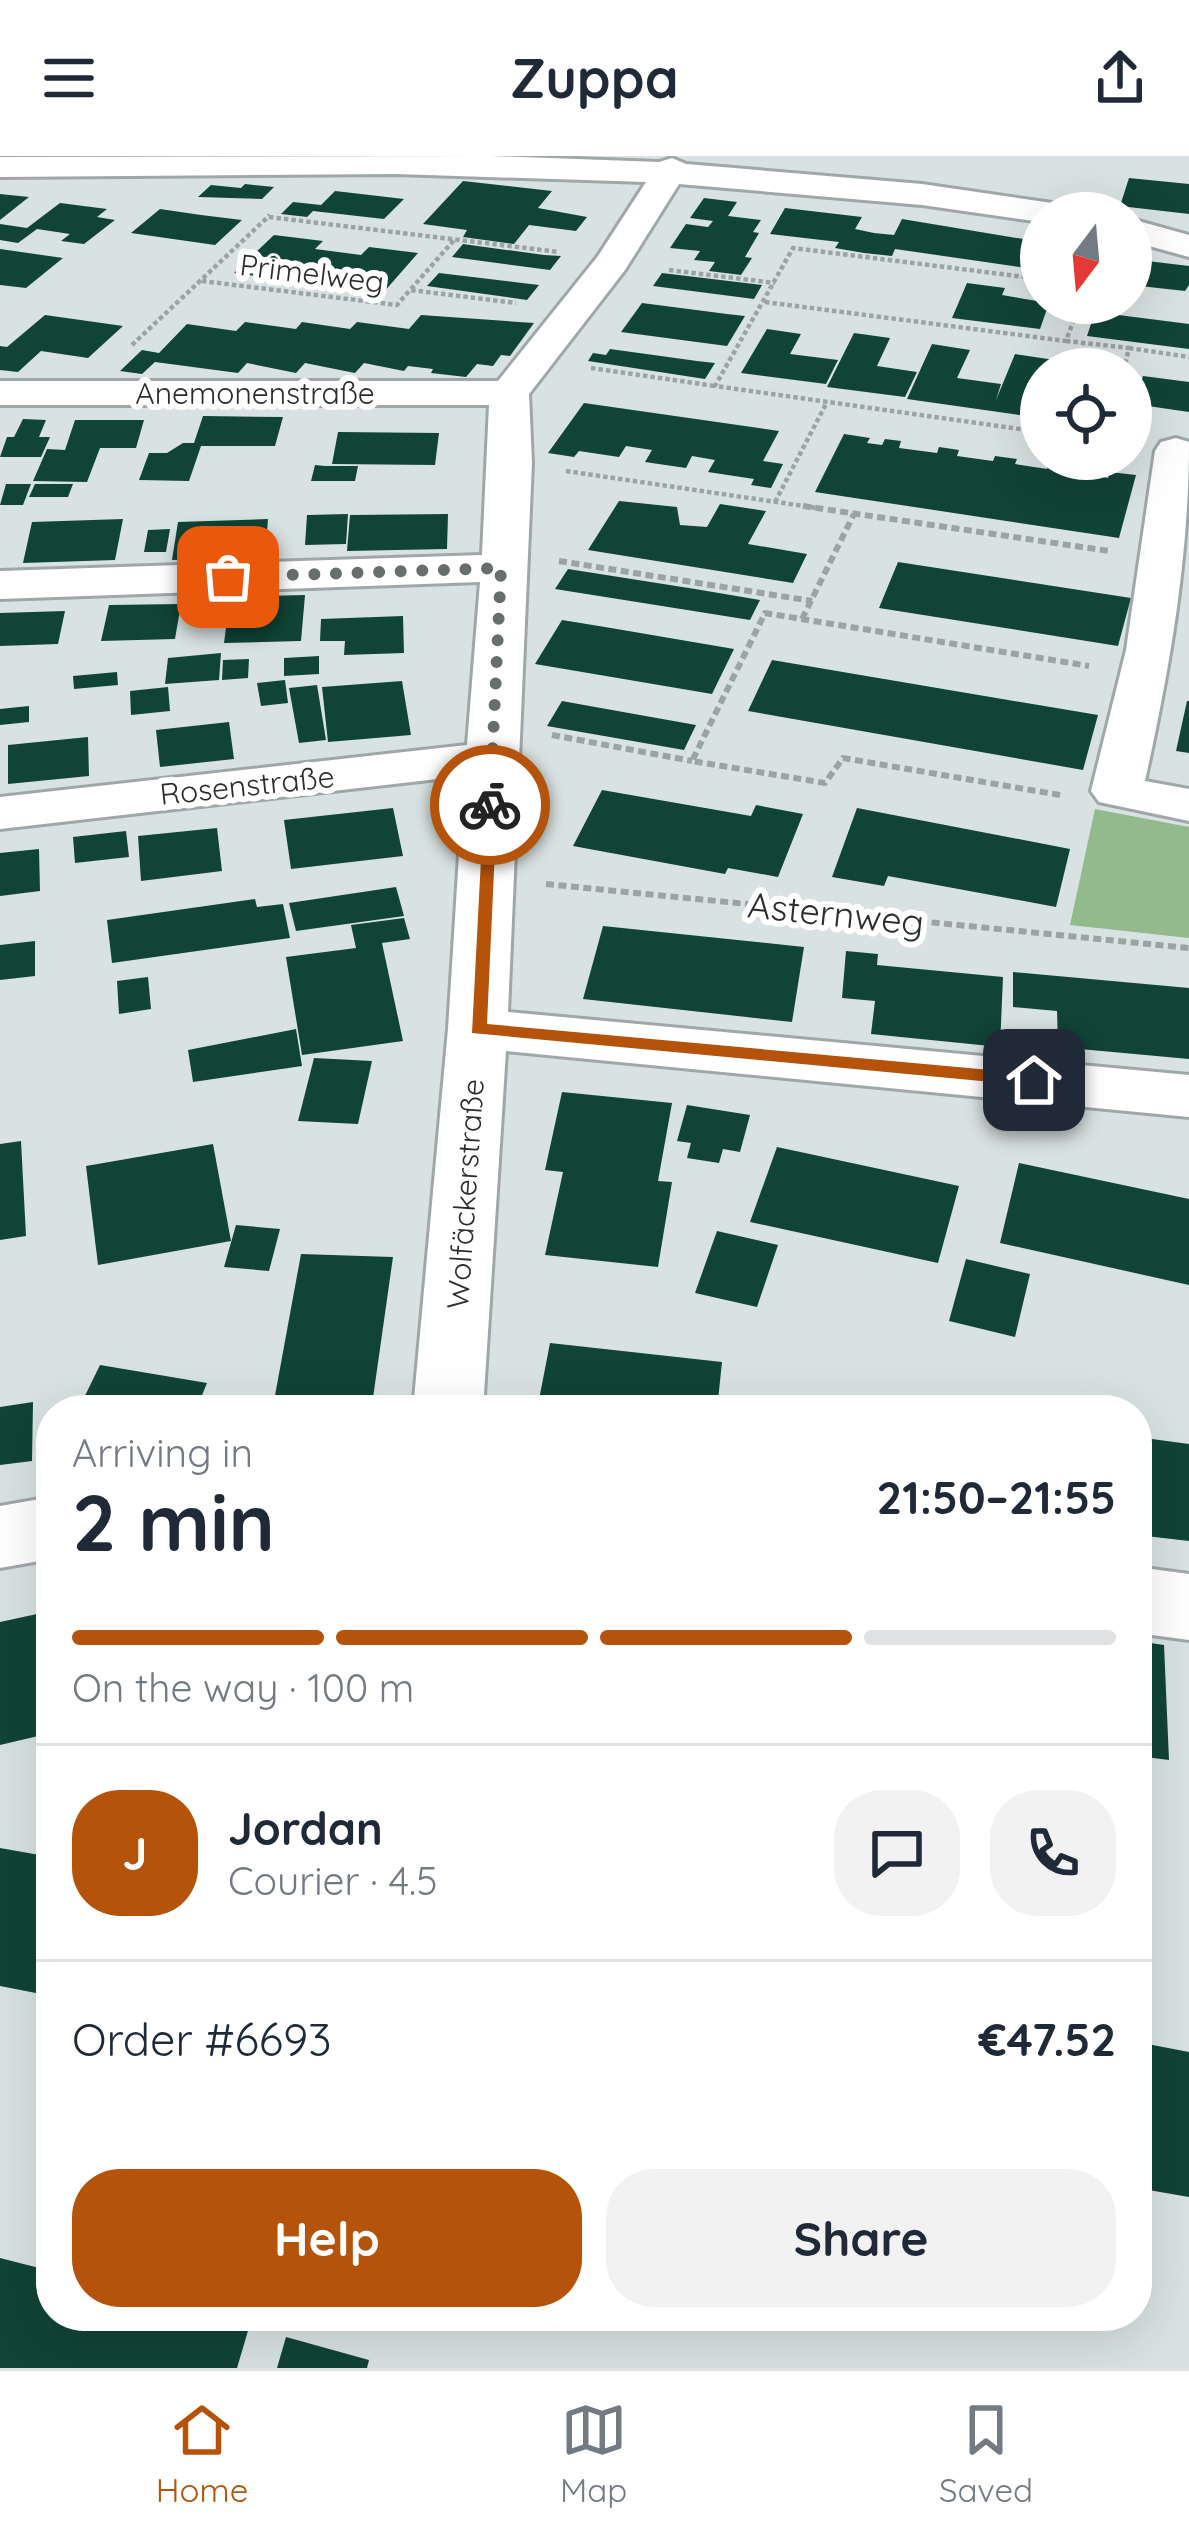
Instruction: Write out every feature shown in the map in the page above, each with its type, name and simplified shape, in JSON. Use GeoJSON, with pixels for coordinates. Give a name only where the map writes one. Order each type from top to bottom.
{"type":"FeatureCollection","features":[{"type":"Feature","properties":{"kind":"street"},"geometry":{"type":"LineString","coordinates":[[934,192],[953,156]]}},
{"type":"Feature","properties":{"kind":"street"},"geometry":{"type":"LineString","coordinates":[[0,167],[70,161],[672,168],[934,192],[1020,207]]}},
{"type":"Feature","properties":{"kind":"street"},"geometry":{"type":"LineString","coordinates":[[523,377],[613,261],[672,168]]}},
{"type":"Feature","properties":{"kind":"street"},"geometry":{"type":"LineString","coordinates":[[1152,236],[1189,246]]}},
{"type":"Feature","properties":{"kind":"street","name":"Anemonenstraße"},"geometry":{"type":"LineString","coordinates":[[0,393],[523,377]]}},
{"type":"Feature","properties":{"kind":"street","name":"Wolfäckerstraße"},"geometry":{"type":"LineString","coordinates":[[449,1395],[478,1029],[502,560],[523,377]]}},
{"type":"Feature","properties":{"kind":"street"},"geometry":{"type":"LineString","coordinates":[[1176,451],[1144,676],[1117,791],[1189,805]]}},
{"type":"Feature","properties":{"kind":"street"},"geometry":{"type":"LineString","coordinates":[[0,585],[502,560]]}},
{"type":"Feature","properties":{"kind":"street","name":"Rosenstraße"},"geometry":{"type":"LineString","coordinates":[[0,813],[494,741]]}},
{"type":"Feature","properties":{"kind":"street"},"geometry":{"type":"LineString","coordinates":[[478,1029],[1189,1096]]}},
{"type":"Feature","properties":{"kind":"street"},"geometry":{"type":"LineString","coordinates":[[0,1537],[36,1531]]}},
{"type":"Feature","properties":{"kind":"street"},"geometry":{"type":"LineString","coordinates":[[1152,1602],[1189,1607]]}},
{"type":"Feature","properties":{"kind":"path","name":"Primelweg"},"geometry":{"type":"LineString","coordinates":[[80,393],[321,163]]}},
{"type":"Feature","properties":{"kind":"path","name":"Primelweg"},"geometry":{"type":"LineString","coordinates":[[268,217],[613,261]]}},
{"type":"Feature","properties":{"kind":"path","name":"Primelweg"},"geometry":{"type":"LineString","coordinates":[[202,281],[397,305],[455,239]]}},
{"type":"Feature","properties":{"kind":"path"},"geometry":{"type":"LineString","coordinates":[[715,386],[793,248],[1020,277]]}},
{"type":"Feature","properties":{"kind":"path"},"geometry":{"type":"LineString","coordinates":[[613,261],[775,283]]}},
{"type":"Feature","properties":{"kind":"path","name":"Primelweg"},"geometry":{"type":"LineString","coordinates":[[410,290],[576,311]]}},
{"type":"Feature","properties":{"kind":"path"},"geometry":{"type":"LineString","coordinates":[[764,302],[1129,348]]}},
{"type":"Feature","properties":{"kind":"path"},"geometry":{"type":"LineString","coordinates":[[1066,341],[1072,324]]}},
{"type":"Feature","properties":{"kind":"path"},"geometry":{"type":"LineString","coordinates":[[1152,351],[1189,357]]}},
{"type":"Feature","properties":{"kind":"path"},"geometry":{"type":"LineString","coordinates":[[523,377],[715,386],[1020,429]]}},
{"type":"Feature","properties":{"kind":"path"},"geometry":{"type":"LineString","coordinates":[[776,502],[827,402]]}},
{"type":"Feature","properties":{"kind":"path"},"geometry":{"type":"LineString","coordinates":[[512,463],[1164,559]]}},
{"type":"Feature","properties":{"kind":"path"},"geometry":{"type":"LineString","coordinates":[[802,619],[854,514]]}},
{"type":"Feature","properties":{"kind":"path"},"geometry":{"type":"LineString","coordinates":[[502,560],[812,601]]}},
{"type":"Feature","properties":{"kind":"path"},"geometry":{"type":"LineString","coordinates":[[692,761],[765,613],[1144,676]]}},
{"type":"Feature","properties":{"kind":"path"},"geometry":{"type":"LineString","coordinates":[[494,741],[692,761],[825,783],[843,758],[1116,804],[1117,791]]}},
{"type":"Feature","properties":{"kind":"path","name":"Asternweg"},"geometry":{"type":"LineString","coordinates":[[483,878],[1189,948]]}},
{"type":"Feature","properties":{"kind":"green space"},"geometry":{"type":"Polygon","coordinates":[[[1095,809],[1189,827],[1189,938],[1070,925],[1095,809]]]}},
{"type":"Feature","properties":{"kind":"building"},"geometry":{"type":"Polygon","coordinates":[[[1129,178],[1189,184],[1189,214],[1152,210],[1152,192],[1124,192],[1129,178]]]}},
{"type":"Feature","properties":{"kind":"building"},"geometry":{"type":"Polygon","coordinates":[[[463,181],[552,191],[538,208],[587,217],[576,231],[529,225],[514,244],[463,237],[467,230],[423,224],[463,181]]]}},
{"type":"Feature","properties":{"kind":"building"},"geometry":{"type":"Polygon","coordinates":[[[245,184],[274,187],[262,199],[198,197],[211,185],[241,188],[245,184]]]}},
{"type":"Feature","properties":{"kind":"building"},"geometry":{"type":"Polygon","coordinates":[[[335,191],[404,199],[384,219],[313,211],[307,217],[281,214],[293,202],[321,205],[335,191]]]}},
{"type":"Feature","properties":{"kind":"building"},"geometry":{"type":"Polygon","coordinates":[[[0,194],[29,197],[0,220],[0,194]]]}},
{"type":"Feature","properties":{"kind":"building"},"geometry":{"type":"Polygon","coordinates":[[[704,198],[737,202],[728,216],[761,220],[745,257],[752,258],[741,275],[709,271],[715,262],[694,260],[700,251],[670,248],[686,224],[708,227],[713,221],[690,218],[704,198]]]}},
{"type":"Feature","properties":{"kind":"building"},"geometry":{"type":"Polygon","coordinates":[[[60,203],[107,209],[97,217],[115,220],[84,244],[61,241],[70,234],[37,229],[18,243],[0,240],[0,224],[27,228],[60,203]]]}},
{"type":"Feature","properties":{"kind":"building"},"geometry":{"type":"Polygon","coordinates":[[[785,208],[862,217],[855,229],[894,235],[902,219],[1020,239],[1020,267],[895,249],[892,256],[864,253],[835,248],[839,242],[770,234],[785,208]]]}},
{"type":"Feature","properties":{"kind":"building"},"geometry":{"type":"Polygon","coordinates":[[[160,209],[242,220],[215,245],[131,233],[160,209]]]}},
{"type":"Feature","properties":{"kind":"building"},"geometry":{"type":"Polygon","coordinates":[[[274,235],[323,241],[315,249],[361,255],[369,247],[418,253],[383,293],[234,273],[274,235]]]}},
{"type":"Feature","properties":{"kind":"building"},"geometry":{"type":"Polygon","coordinates":[[[463,244],[561,256],[550,270],[452,257],[463,244]]]}},
{"type":"Feature","properties":{"kind":"building"},"geometry":{"type":"Polygon","coordinates":[[[0,249],[63,258],[26,288],[0,285],[0,249]]]}},
{"type":"Feature","properties":{"kind":"building"},"geometry":{"type":"Polygon","coordinates":[[[1152,262],[1189,266],[1185,291],[1152,287],[1152,262]]]}},
{"type":"Feature","properties":{"kind":"building"},"geometry":{"type":"Polygon","coordinates":[[[439,273],[539,285],[527,300],[427,286],[439,273]]]}},
{"type":"Feature","properties":{"kind":"building"},"geometry":{"type":"Polygon","coordinates":[[[662,273],[762,285],[754,299],[653,286],[662,273]]]}},
{"type":"Feature","properties":{"kind":"building"},"geometry":{"type":"Polygon","coordinates":[[[967,283],[1005,288],[1002,295],[1020,298],[1020,324],[1042,324],[1040,329],[952,318],[967,283]]]}},
{"type":"Feature","properties":{"kind":"building"},"geometry":{"type":"Polygon","coordinates":[[[642,303],[745,316],[727,346],[621,332],[642,303]]]}},
{"type":"Feature","properties":{"kind":"building"},"geometry":{"type":"Polygon","coordinates":[[[45,315],[123,326],[88,358],[41,351],[18,372],[0,370],[0,346],[7,347],[45,315]]]}},
{"type":"Feature","properties":{"kind":"building"},"geometry":{"type":"Polygon","coordinates":[[[421,315],[534,323],[510,356],[501,355],[493,366],[477,364],[466,377],[364,363],[355,373],[305,363],[296,373],[247,363],[238,373],[155,362],[142,374],[120,371],[142,350],[159,353],[187,324],[236,331],[245,322],[296,329],[302,322],[350,329],[357,322],[409,329],[421,315]]]}},
{"type":"Feature","properties":{"kind":"building"},"geometry":{"type":"Polygon","coordinates":[[[1152,319],[1189,324],[1189,349],[1087,336],[1091,324],[1152,324],[1152,319]]]}},
{"type":"Feature","properties":{"kind":"building"},"geometry":{"type":"Polygon","coordinates":[[[767,329],[801,334],[790,354],[838,360],[826,384],[741,373],[767,329]]]}},
{"type":"Feature","properties":{"kind":"building"},"geometry":{"type":"Polygon","coordinates":[[[854,333],[890,338],[877,366],[917,372],[905,397],[827,387],[854,333]]]}},
{"type":"Feature","properties":{"kind":"building"},"geometry":{"type":"Polygon","coordinates":[[[932,344],[970,350],[957,378],[1001,384],[996,400],[1015,354],[1020,355],[1020,415],[907,399],[932,344]]]}},
{"type":"Feature","properties":{"kind":"building"},"geometry":{"type":"Polygon","coordinates":[[[610,349],[715,363],[705,379],[588,361],[593,353],[606,355],[610,349]]]}},
{"type":"Feature","properties":{"kind":"building"},"geometry":{"type":"Polygon","coordinates":[[[1152,377],[1189,382],[1189,412],[1152,407],[1152,377]]]}},
{"type":"Feature","properties":{"kind":"building"},"geometry":{"type":"Polygon","coordinates":[[[584,403],[779,431],[763,461],[783,464],[771,488],[751,485],[754,479],[708,472],[715,460],[692,456],[686,468],[645,462],[652,450],[626,446],[619,457],[579,451],[574,457],[548,453],[584,403]]]}},
{"type":"Feature","properties":{"kind":"building"},"geometry":{"type":"Polygon","coordinates":[[[203,416],[283,417],[275,446],[201,446],[189,481],[139,480],[149,453],[167,453],[183,443],[194,443],[203,416]]]}},
{"type":"Feature","properties":{"kind":"building"},"geometry":{"type":"Polygon","coordinates":[[[23,419],[46,420],[39,437],[50,437],[41,457],[0,457],[7,437],[14,437],[23,419]]]}},
{"type":"Feature","properties":{"kind":"building"},"geometry":{"type":"Polygon","coordinates":[[[75,420],[144,420],[136,448],[100,448],[87,482],[33,481],[47,449],[65,450],[75,420]]]}},
{"type":"Feature","properties":{"kind":"building"},"geometry":{"type":"Polygon","coordinates":[[[338,432],[439,433],[435,465],[332,464],[338,432]]]}},
{"type":"Feature","properties":{"kind":"building"},"geometry":{"type":"Polygon","coordinates":[[[844,434],[882,445],[885,439],[901,441],[899,448],[937,453],[939,447],[959,450],[957,456],[1017,459],[1020,480],[1135,480],[1119,538],[815,492],[844,434]]]}},
{"type":"Feature","properties":{"kind":"building"},"geometry":{"type":"Polygon","coordinates":[[[315,465],[358,466],[355,481],[311,481],[315,465]]]}},
{"type":"Feature","properties":{"kind":"building"},"geometry":{"type":"Polygon","coordinates":[[[6,484],[31,484],[23,505],[0,505],[6,484]]]}},
{"type":"Feature","properties":{"kind":"building"},"geometry":{"type":"Polygon","coordinates":[[[35,484],[73,484],[68,497],[29,497],[35,484]]]}},
{"type":"Feature","properties":{"kind":"building"},"geometry":{"type":"Polygon","coordinates":[[[619,501],[677,507],[680,525],[707,527],[720,504],[766,511],[748,544],[807,554],[793,583],[588,550],[619,501]]]}},
{"type":"Feature","properties":{"kind":"building"},"geometry":{"type":"Polygon","coordinates":[[[348,514],[346,544],[305,545],[307,515],[348,514]]]}},
{"type":"Feature","properties":{"kind":"building"},"geometry":{"type":"Polygon","coordinates":[[[448,514],[447,549],[347,551],[350,515],[448,514]]]}},
{"type":"Feature","properties":{"kind":"building"},"geometry":{"type":"Polygon","coordinates":[[[123,519],[115,560],[23,563],[32,522],[123,519]]]}},
{"type":"Feature","properties":{"kind":"building"},"geometry":{"type":"Polygon","coordinates":[[[268,519],[265,557],[172,560],[178,522],[268,519]]]}},
{"type":"Feature","properties":{"kind":"building"},"geometry":{"type":"Polygon","coordinates":[[[170,529],[166,552],[144,552],[148,530],[170,529]]]}},
{"type":"Feature","properties":{"kind":"building"},"geometry":{"type":"Polygon","coordinates":[[[898,562],[1131,598],[1118,646],[879,608],[898,562]]]}},
{"type":"Feature","properties":{"kind":"building"},"geometry":{"type":"Polygon","coordinates":[[[568,569],[760,600],[750,620],[555,589],[568,569]]]}},
{"type":"Feature","properties":{"kind":"building"},"geometry":{"type":"Polygon","coordinates":[[[305,595],[301,641],[224,643],[230,597],[305,595]]]}},
{"type":"Feature","properties":{"kind":"building"},"geometry":{"type":"Polygon","coordinates":[[[181,604],[175,639],[101,641],[109,605],[181,604]]]}},
{"type":"Feature","properties":{"kind":"building"},"geometry":{"type":"Polygon","coordinates":[[[65,611],[58,644],[0,646],[0,613],[65,611]]]}},
{"type":"Feature","properties":{"kind":"building"},"geometry":{"type":"Polygon","coordinates":[[[403,616],[404,653],[344,655],[345,641],[320,641],[321,619],[403,616]]]}},
{"type":"Feature","properties":{"kind":"building"},"geometry":{"type":"Polygon","coordinates":[[[562,620],[734,649],[712,694],[535,664],[562,620]]]}},
{"type":"Feature","properties":{"kind":"building"},"geometry":{"type":"Polygon","coordinates":[[[221,653],[219,680],[165,684],[168,658],[221,653]]]}},
{"type":"Feature","properties":{"kind":"building"},"geometry":{"type":"Polygon","coordinates":[[[319,656],[319,674],[284,676],[284,658],[319,656]]]}},
{"type":"Feature","properties":{"kind":"building"},"geometry":{"type":"Polygon","coordinates":[[[249,659],[248,678],[222,680],[223,660],[249,659]]]}},
{"type":"Feature","properties":{"kind":"building"},"geometry":{"type":"Polygon","coordinates":[[[772,660],[1098,715],[1083,770],[748,711],[772,660]]]}},
{"type":"Feature","properties":{"kind":"building"},"geometry":{"type":"Polygon","coordinates":[[[117,672],[118,685],[74,689],[73,676],[117,672]]]}},
{"type":"Feature","properties":{"kind":"building"},"geometry":{"type":"Polygon","coordinates":[[[285,680],[288,703],[261,706],[257,683],[285,680]]]}},
{"type":"Feature","properties":{"kind":"building"},"geometry":{"type":"Polygon","coordinates":[[[402,681],[411,735],[328,742],[322,687],[402,681]]]}},
{"type":"Feature","properties":{"kind":"building"},"geometry":{"type":"Polygon","coordinates":[[[317,685],[326,740],[299,743],[289,688],[317,685]]]}},
{"type":"Feature","properties":{"kind":"building"},"geometry":{"type":"Polygon","coordinates":[[[168,687],[170,711],[131,715],[130,691],[168,687]]]}},
{"type":"Feature","properties":{"kind":"building"},"geometry":{"type":"Polygon","coordinates":[[[562,701],[696,725],[684,750],[547,726],[562,701]]]}},
{"type":"Feature","properties":{"kind":"building"},"geometry":{"type":"Polygon","coordinates":[[[1189,701],[1189,753],[1176,751],[1189,701]]]}},
{"type":"Feature","properties":{"kind":"building"},"geometry":{"type":"Polygon","coordinates":[[[29,706],[29,722],[0,725],[0,709],[29,706]]]}},
{"type":"Feature","properties":{"kind":"building"},"geometry":{"type":"Polygon","coordinates":[[[229,722],[234,759],[160,767],[156,730],[229,722]]]}},
{"type":"Feature","properties":{"kind":"building"},"geometry":{"type":"Polygon","coordinates":[[[88,737],[89,776],[8,784],[8,745],[88,737]]]}},
{"type":"Feature","properties":{"kind":"building"},"geometry":{"type":"Polygon","coordinates":[[[602,790],[751,816],[756,805],[803,814],[778,877],[728,868],[725,874],[573,846],[602,790]]]}},
{"type":"Feature","properties":{"kind":"building"},"geometry":{"type":"Polygon","coordinates":[[[393,808],[403,856],[291,869],[284,820],[393,808]]]}},
{"type":"Feature","properties":{"kind":"building"},"geometry":{"type":"Polygon","coordinates":[[[857,808],[1070,849],[1056,907],[888,876],[884,886],[832,877],[857,808]]]}},
{"type":"Feature","properties":{"kind":"building"},"geometry":{"type":"Polygon","coordinates":[[[217,828],[222,871],[141,881],[138,836],[217,828]]]}},
{"type":"Feature","properties":{"kind":"building"},"geometry":{"type":"Polygon","coordinates":[[[126,831],[129,857],[75,863],[73,837],[126,831]]]}},
{"type":"Feature","properties":{"kind":"building"},"geometry":{"type":"Polygon","coordinates":[[[39,849],[40,891],[0,896],[0,853],[39,849]]]}},
{"type":"Feature","properties":{"kind":"building"},"geometry":{"type":"Polygon","coordinates":[[[396,887],[404,916],[296,931],[289,903],[396,887]]]}},
{"type":"Feature","properties":{"kind":"building"},"geometry":{"type":"Polygon","coordinates":[[[255,899],[257,907],[283,904],[290,938],[112,963],[107,920],[255,899]]]}},
{"type":"Feature","properties":{"kind":"building"},"geometry":{"type":"Polygon","coordinates":[[[404,918],[410,939],[382,943],[403,1041],[302,1055],[286,957],[356,948],[351,925],[404,918]]]}},
{"type":"Feature","properties":{"kind":"building"},"geometry":{"type":"Polygon","coordinates":[[[603,926],[804,947],[792,1022],[583,999],[603,926]]]}},
{"type":"Feature","properties":{"kind":"building"},"geometry":{"type":"Polygon","coordinates":[[[35,941],[35,976],[0,980],[0,945],[35,941]]]}},
{"type":"Feature","properties":{"kind":"building"},"geometry":{"type":"Polygon","coordinates":[[[846,951],[878,954],[877,965],[1003,977],[1000,1047],[871,1034],[875,1001],[842,998],[846,951]]]}},
{"type":"Feature","properties":{"kind":"building"},"geometry":{"type":"Polygon","coordinates":[[[1013,972],[1189,988],[1189,1059],[1058,1047],[1057,1011],[1013,1007],[1013,972]]]}},
{"type":"Feature","properties":{"kind":"building"},"geometry":{"type":"Polygon","coordinates":[[[148,977],[151,1009],[119,1014],[117,981],[148,977]]]}},
{"type":"Feature","properties":{"kind":"building"},"geometry":{"type":"Polygon","coordinates":[[[296,1029],[302,1066],[193,1082],[188,1050],[296,1029]]]}},
{"type":"Feature","properties":{"kind":"building"},"geometry":{"type":"Polygon","coordinates":[[[314,1058],[372,1061],[358,1124],[298,1121],[314,1058]]]}},
{"type":"Feature","properties":{"kind":"building"},"geometry":{"type":"Polygon","coordinates":[[[562,1092],[672,1103],[658,1181],[672,1182],[658,1267],[545,1255],[563,1172],[545,1170],[562,1092]]]}},
{"type":"Feature","properties":{"kind":"building"},"geometry":{"type":"Polygon","coordinates":[[[687,1105],[750,1115],[740,1152],[723,1149],[719,1163],[687,1158],[691,1143],[677,1141],[687,1105]]]}},
{"type":"Feature","properties":{"kind":"building"},"geometry":{"type":"Polygon","coordinates":[[[21,1141],[26,1236],[0,1240],[0,1144],[21,1141]]]}},
{"type":"Feature","properties":{"kind":"building"},"geometry":{"type":"Polygon","coordinates":[[[213,1144],[231,1241],[98,1265],[86,1166],[213,1144]]]}},
{"type":"Feature","properties":{"kind":"building"},"geometry":{"type":"Polygon","coordinates":[[[777,1147],[959,1186],[938,1263],[750,1222],[777,1147]]]}},
{"type":"Feature","properties":{"kind":"building"},"geometry":{"type":"Polygon","coordinates":[[[1019,1163],[1189,1199],[1189,1285],[1000,1243],[1019,1163]]]}},
{"type":"Feature","properties":{"kind":"building"},"geometry":{"type":"Polygon","coordinates":[[[236,1225],[280,1229],[269,1271],[224,1267],[236,1225]]]}},
{"type":"Feature","properties":{"kind":"building"},"geometry":{"type":"Polygon","coordinates":[[[717,1231],[778,1245],[757,1307],[695,1293],[717,1231]]]}},
{"type":"Feature","properties":{"kind":"building"},"geometry":{"type":"Polygon","coordinates":[[[301,1254],[393,1257],[373,1395],[275,1395],[301,1254]]]}},
{"type":"Feature","properties":{"kind":"building"},"geometry":{"type":"Polygon","coordinates":[[[966,1259],[1030,1274],[1015,1337],[949,1321],[966,1259]]]}},
{"type":"Feature","properties":{"kind":"building"},"geometry":{"type":"Polygon","coordinates":[[[550,1343],[722,1362],[719,1395],[540,1395],[550,1343]]]}},
{"type":"Feature","properties":{"kind":"building"},"geometry":{"type":"Polygon","coordinates":[[[100,1365],[207,1383],[202,1395],[85,1395],[100,1365]]]}},
{"type":"Feature","properties":{"kind":"building"},"geometry":{"type":"Polygon","coordinates":[[[33,1402],[32,1461],[0,1465],[0,1407],[33,1402]]]}},
{"type":"Feature","properties":{"kind":"building"},"geometry":{"type":"Polygon","coordinates":[[[1152,1439],[1189,1444],[1189,1541],[1152,1537],[1152,1439]]]}},
{"type":"Feature","properties":{"kind":"building"},"geometry":{"type":"Polygon","coordinates":[[[36,1614],[36,1737],[0,1745],[0,1622],[36,1614]]]}},
{"type":"Feature","properties":{"kind":"building"},"geometry":{"type":"Polygon","coordinates":[[[1152,1643],[1164,1645],[1169,1760],[1152,1758],[1152,1643]]]}},
{"type":"Feature","properties":{"kind":"building"},"geometry":{"type":"Polygon","coordinates":[[[0,1848],[36,1854],[36,1993],[0,1986],[0,1848]]]}},
{"type":"Feature","properties":{"kind":"building"},"geometry":{"type":"Polygon","coordinates":[[[1152,2045],[1189,2052],[1189,2197],[1152,2191],[1152,2045]]]}},
{"type":"Feature","properties":{"kind":"building"},"geometry":{"type":"Polygon","coordinates":[[[0,2258],[36,2267],[36,2331],[248,2331],[237,2368],[0,2368],[0,2258]]]}},
{"type":"Feature","properties":{"kind":"building"},"geometry":{"type":"Polygon","coordinates":[[[286,2337],[369,2360],[367,2368],[277,2368],[286,2337]]]}},
{"type":"Feature","properties":{"kind":"way so far"},"geometry":{"type":"LineString","coordinates":[[228,577],[501,568],[490,805]]}},
{"type":"Feature","properties":{"kind":"route"},"geometry":{"type":"LineString","coordinates":[[490,805],[478,1029],[1034,1080]]}}]}
